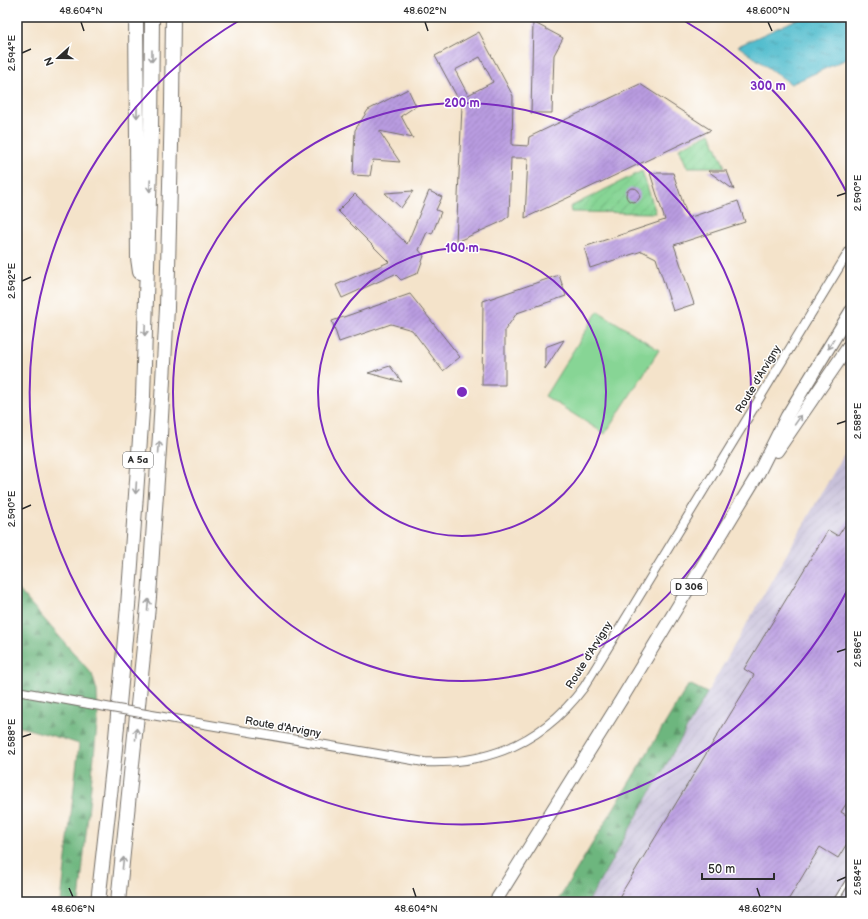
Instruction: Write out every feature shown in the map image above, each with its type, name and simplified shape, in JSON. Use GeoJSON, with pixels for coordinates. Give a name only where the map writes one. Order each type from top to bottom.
{"type":"FeatureCollection","features":[{"type":"Feature","properties":{"kind":"highway"},"geometry":{"type":"LineString","coordinates":[[136,17],[138,258],[146,312]]}},
{"type":"Feature","properties":{"kind":"highway","name":"A 5a"},"geometry":{"type":"LineString","coordinates":[[98,902],[114,759],[128,606],[143,397],[151,133],[152,17]]}},
{"type":"Feature","properties":{"kind":"highway","name":"A 5a"},"geometry":{"type":"LineString","coordinates":[[118,902],[149,597],[160,435],[167,308],[172,104],[172,17]]}},
{"type":"Feature","properties":{"kind":"main road","name":"D 306"},"geometry":{"type":"LineString","coordinates":[[495,902],[758,474],[787,416],[851,311]]}},
{"type":"Feature","properties":{"kind":"main road","name":"D 306"},"geometry":{"type":"LineString","coordinates":[[758,474],[779,448],[851,343]]}},
{"type":"Feature","properties":{"kind":"street","name":"Route d'Arvigny"},"geometry":{"type":"LineString","coordinates":[[17,690],[89,704],[424,762],[454,762],[489,756],[507,749],[535,734],[562,713],[584,687],[851,248]]}},
{"type":"Feature","properties":{"kind":"lane"},"geometry":{"type":"LineString","coordinates":[[835,902],[851,876]]}},
{"type":"Feature","properties":{"kind":"shaded area"},"geometry":{"type":"Polygon","coordinates":[[[851,442],[851,902],[588,902],[707,693],[851,442]]]}},
{"type":"Feature","properties":{"kind":"green space"},"geometry":{"type":"Polygon","coordinates":[[[710,133],[725,167],[687,167],[679,148],[710,133]]]}},
{"type":"Feature","properties":{"kind":"green space"},"geometry":{"type":"Polygon","coordinates":[[[642,171],[656,213],[571,212],[570,207],[642,171]]]}},
{"type":"Feature","properties":{"kind":"green space"},"geometry":{"type":"Polygon","coordinates":[[[598,311],[659,350],[605,434],[545,396],[598,311]]]}},
{"type":"Feature","properties":{"kind":"green space"},"geometry":{"type":"Polygon","coordinates":[[[17,588],[92,674],[97,691],[98,717],[79,902],[61,902],[79,744],[17,726],[17,588]]]}},
{"type":"Feature","properties":{"kind":"green space"},"geometry":{"type":"Polygon","coordinates":[[[689,684],[707,693],[588,902],[557,902],[689,684]]]}},
{"type":"Feature","properties":{"kind":"water"},"geometry":{"type":"Polygon","coordinates":[[[802,17],[851,17],[851,57],[791,84],[738,46],[802,17]]]}},
{"type":"Feature","properties":{"kind":"building"},"geometry":{"type":"Polygon","coordinates":[[[533,22],[563,38],[554,55],[552,113],[531,113],[533,22]]]}},
{"type":"Feature","properties":{"kind":"building"},"geometry":{"type":"Polygon","coordinates":[[[479,32],[513,96],[512,145],[528,146],[529,137],[640,84],[711,130],[525,218],[528,158],[511,158],[509,216],[501,222],[456,242],[462,106],[435,56],[479,32]],[[480,57],[455,70],[468,95],[493,82],[480,57]]]}},
{"type":"Feature","properties":{"kind":"building"},"geometry":{"type":"Polygon","coordinates":[[[408,89],[416,106],[401,116],[413,138],[379,131],[400,162],[373,160],[370,176],[353,175],[355,130],[368,110],[408,89]]]}},
{"type":"Feature","properties":{"kind":"building"},"geometry":{"type":"Polygon","coordinates":[[[708,171],[727,171],[734,190],[708,171]]]}},
{"type":"Feature","properties":{"kind":"building"},"geometry":{"type":"Polygon","coordinates":[[[650,173],[673,173],[688,218],[738,201],[745,222],[674,245],[694,304],[673,311],[656,258],[642,251],[590,268],[584,247],[665,220],[650,173]]]}},
{"type":"Feature","properties":{"kind":"building"},"geometry":{"type":"Polygon","coordinates":[[[630,188],[636,188],[640,192],[640,198],[636,202],[630,202],[626,198],[626,192],[630,188]]]}},
{"type":"Feature","properties":{"kind":"building"},"geometry":{"type":"Polygon","coordinates":[[[413,191],[401,208],[385,193],[413,191]]]}},
{"type":"Feature","properties":{"kind":"building"},"geometry":{"type":"Polygon","coordinates":[[[429,191],[442,197],[436,210],[441,212],[432,234],[427,232],[419,250],[424,256],[418,273],[401,280],[395,274],[342,298],[336,285],[389,262],[338,211],[355,194],[407,244],[429,191]]]}},
{"type":"Feature","properties":{"kind":"building"},"geometry":{"type":"Polygon","coordinates":[[[559,275],[566,296],[517,313],[505,330],[505,385],[482,385],[483,301],[559,275]]]}},
{"type":"Feature","properties":{"kind":"building"},"geometry":{"type":"Polygon","coordinates":[[[410,294],[460,357],[443,371],[412,330],[391,324],[339,342],[332,321],[410,294]]]}},
{"type":"Feature","properties":{"kind":"building"},"geometry":{"type":"Polygon","coordinates":[[[564,340],[545,369],[545,347],[564,340]]]}},
{"type":"Feature","properties":{"kind":"building"},"geometry":{"type":"Polygon","coordinates":[[[390,366],[402,382],[368,373],[390,366]]]}},
{"type":"Feature","properties":{"kind":"building"},"geometry":{"type":"Polygon","coordinates":[[[851,516],[851,796],[841,812],[851,818],[851,837],[838,858],[820,847],[787,902],[616,902],[754,675],[744,669],[828,530],[838,536],[851,516]]]}}]}
